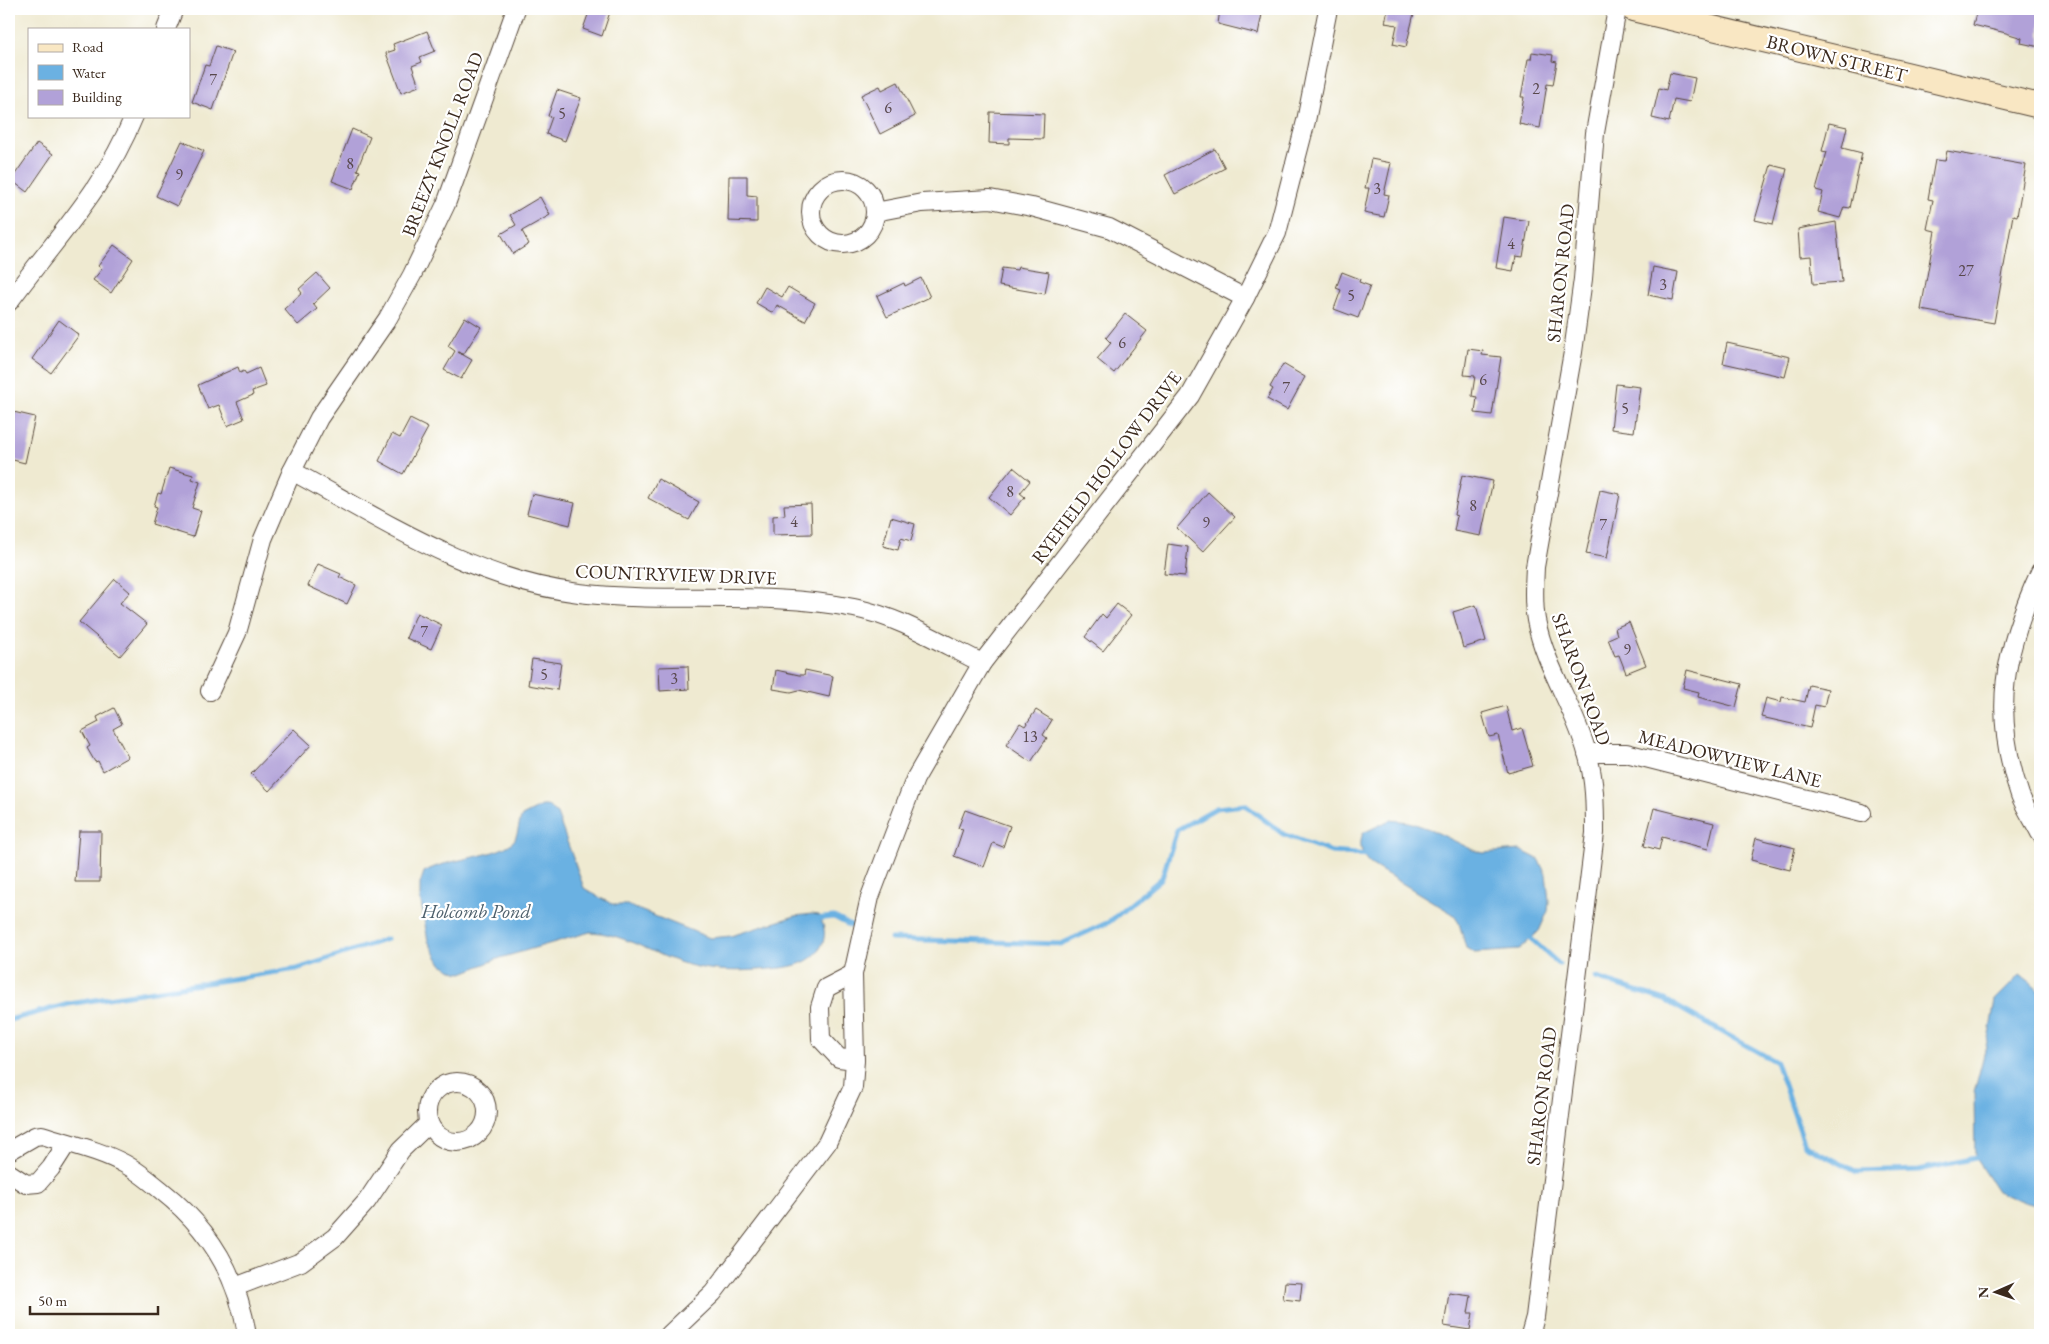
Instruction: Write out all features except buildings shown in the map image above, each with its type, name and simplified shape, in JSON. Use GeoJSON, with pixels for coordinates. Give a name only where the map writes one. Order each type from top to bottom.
{"type":"FeatureCollection","features":[{"type":"Feature","properties":{"kind":"street"},"geometry":{"type":"LineString","coordinates":[[166,28],[174,9]]}},
{"type":"Feature","properties":{"kind":"street","name":"BREEZY KNOLL ROAD"},"geometry":{"type":"LineString","coordinates":[[210,691],[237,634],[263,539],[292,471],[319,418],[388,318],[412,275],[446,204],[516,9]]}},
{"type":"Feature","properties":{"kind":"street","name":"RYEFIELD HOLLOW DRIVE"},"geometry":{"type":"LineString","coordinates":[[669,1335],[714,1294],[827,1143],[853,1087],[855,1060],[853,974],[870,897],[915,779],[982,664],[1190,396],[1245,298],[1277,233],[1306,121],[1328,9]]}},
{"type":"Feature","properties":{"kind":"street","name":"SHARON ROAD"},"geometry":{"type":"LineString","coordinates":[[1530,1335],[1536,1307],[1595,833],[1595,789],[1587,753],[1544,646],[1536,621],[1533,594],[1535,567],[1573,352],[1583,279],[1595,133],[1617,9]]}},
{"type":"Feature","properties":{"kind":"street","name":"BROWN STREET"},"geometry":{"type":"LineString","coordinates":[[1633,9],[2040,106]]}},
{"type":"Feature","properties":{"kind":"street"},"geometry":{"type":"LineString","coordinates":[[9,302],[104,179],[123,143],[133,118]]}},
{"type":"Feature","properties":{"kind":"street"},"geometry":{"type":"LineString","coordinates":[[875,212],[922,203],[990,199],[1032,207],[1109,228],[1245,298]]}},
{"type":"Feature","properties":{"kind":"street","name":"COUNTRYVIEW DRIVE"},"geometry":{"type":"LineString","coordinates":[[292,471],[404,532],[473,565],[524,582],[578,593],[798,600],[855,608],[890,618],[982,664]]}},
{"type":"Feature","properties":{"kind":"street"},"geometry":{"type":"LineString","coordinates":[[2040,572],[2028,600],[2006,664],[2003,706],[2010,754],[2021,796],[2040,833]]}},
{"type":"Feature","properties":{"kind":"street","name":"MEADOWVIEW LANE"},"geometry":{"type":"LineString","coordinates":[[1587,753],[1626,753],[1862,813]]}},
{"type":"Feature","properties":{"kind":"street"},"geometry":{"type":"LineString","coordinates":[[853,974],[826,988],[820,1007],[821,1039],[839,1058],[855,1060]]}},
{"type":"Feature","properties":{"kind":"street"},"geometry":{"type":"LineString","coordinates":[[235,1287],[301,1262],[335,1238],[367,1201],[401,1150],[429,1123]]}},
{"type":"Feature","properties":{"kind":"street"},"geometry":{"type":"LineString","coordinates":[[9,1151],[35,1136],[42,1135],[94,1150],[126,1164],[181,1206],[198,1224],[218,1251],[235,1287],[247,1335]]}},
{"type":"Feature","properties":{"kind":"street"},"geometry":{"type":"LineString","coordinates":[[9,1173],[26,1184],[38,1183],[68,1143]]}},
{"type":"Feature","properties":{"kind":"water","name":"Holcomb Pond"},"geometry":{"type":"Polygon","coordinates":[[[542,806],[548,806],[557,814],[584,888],[604,900],[615,905],[627,905],[710,938],[731,936],[795,916],[818,915],[824,928],[824,938],[821,947],[809,960],[790,967],[734,971],[688,965],[623,939],[590,932],[500,958],[462,973],[441,964],[428,941],[420,897],[420,884],[424,872],[446,863],[487,854],[509,845],[515,839],[522,816],[542,806]]]}},
{"type":"Feature","properties":{"kind":"water"},"geometry":{"type":"Polygon","coordinates":[[[1390,820],[1409,822],[1432,830],[1483,853],[1520,850],[1538,859],[1546,874],[1549,901],[1548,911],[1539,931],[1519,950],[1475,953],[1466,948],[1459,923],[1453,914],[1372,865],[1366,859],[1361,847],[1363,833],[1390,820]]]}},
{"type":"Feature","properties":{"kind":"water"},"geometry":{"type":"Polygon","coordinates":[[[2020,975],[2040,990],[2040,1206],[2019,1201],[1997,1191],[1975,1158],[1974,1093],[1989,1035],[1995,1000],[2020,975]]]}},
{"type":"Feature","properties":{"kind":"waterway"},"geometry":{"type":"LineString","coordinates":[[891,939],[1061,944],[1109,922],[1162,878],[1177,830],[1216,808],[1245,805],[1283,834],[1331,852],[1367,855]]}},
{"type":"Feature","properties":{"kind":"waterway"},"geometry":{"type":"LineString","coordinates":[[814,919],[834,917],[851,926]]}},
{"type":"Feature","properties":{"kind":"waterway"},"geometry":{"type":"LineString","coordinates":[[1528,936],[1559,964]]}},
{"type":"Feature","properties":{"kind":"waterway"},"geometry":{"type":"LineString","coordinates":[[9,1020],[69,1004],[297,969],[387,939]]}},
{"type":"Feature","properties":{"kind":"waterway"},"geometry":{"type":"LineString","coordinates":[[1596,978],[1665,1000],[1776,1062],[1805,1145],[1857,1172],[1919,1170],[1980,1157]]}}]}
